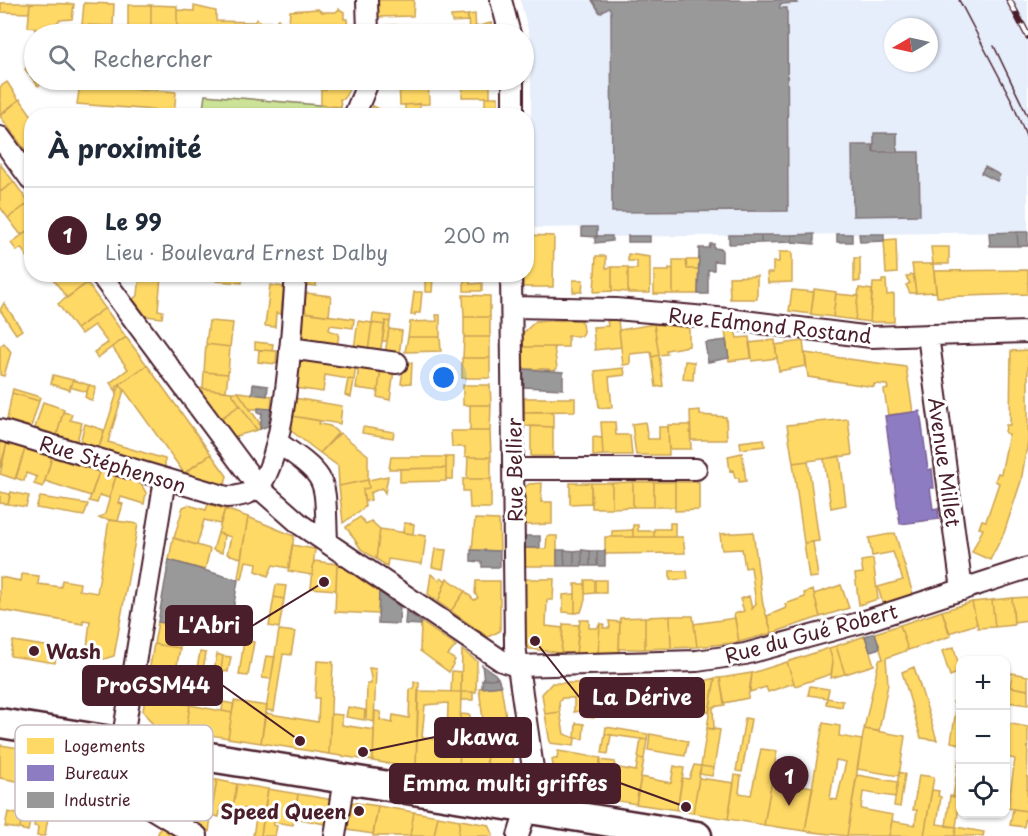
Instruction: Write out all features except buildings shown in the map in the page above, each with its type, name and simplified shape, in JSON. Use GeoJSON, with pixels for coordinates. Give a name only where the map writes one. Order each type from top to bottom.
{"type":"FeatureCollection","features":[{"type":"Feature","properties":{"kind":"street"},"geometry":{"type":"LineString","coordinates":[[367,0],[368,24]]}},
{"type":"Feature","properties":{"kind":"street"},"geometry":{"type":"LineString","coordinates":[[501,0],[507,24]]}},
{"type":"Feature","properties":{"kind":"street"},"geometry":{"type":"LineString","coordinates":[[357,108],[365,90]]}},
{"type":"Feature","properties":{"kind":"street"},"geometry":{"type":"LineString","coordinates":[[513,90],[513,108]]}},
{"type":"Feature","properties":{"kind":"street"},"geometry":{"type":"LineString","coordinates":[[0,137],[24,170]]}},
{"type":"Feature","properties":{"kind":"street"},"geometry":{"type":"LineString","coordinates":[[106,282],[259,488],[301,525],[492,655],[516,666]]}},
{"type":"Feature","properties":{"kind":"street"},"geometry":{"type":"LineString","coordinates":[[259,488],[268,472],[277,442],[290,348],[295,282]]}},
{"type":"Feature","properties":{"kind":"street","name":"Rue Bellier"},"geometry":{"type":"LineString","coordinates":[[511,282],[516,666],[535,782],[518,836]]}},
{"type":"Feature","properties":{"kind":"street","name":"Rue Edmond Rostand"},"geometry":{"type":"LineString","coordinates":[[512,307],[616,309],[728,319],[871,337],[1028,332]]}},
{"type":"Feature","properties":{"kind":"street","name":"Avenue Millet"},"geometry":{"type":"LineString","coordinates":[[928,335],[962,590]]}},
{"type":"Feature","properties":{"kind":"street"},"geometry":{"type":"LineString","coordinates":[[290,348],[397,363]]}},
{"type":"Feature","properties":{"kind":"street","name":"Rue Stéphenson"},"geometry":{"type":"LineString","coordinates":[[0,430],[226,497],[238,497],[259,488]]}},
{"type":"Feature","properties":{"kind":"street"},"geometry":{"type":"LineString","coordinates":[[277,442],[311,466],[325,484],[327,542]]}},
{"type":"Feature","properties":{"kind":"street"},"geometry":{"type":"LineString","coordinates":[[514,469],[696,469]]}},
{"type":"Feature","properties":{"kind":"street"},"geometry":{"type":"LineString","coordinates":[[125,725],[165,479]]}},
{"type":"Feature","properties":{"kind":"street","name":"Rue du Gué Robert"},"geometry":{"type":"LineString","coordinates":[[516,666],[697,661],[746,654],[859,623],[1028,568]]}},
{"type":"Feature","properties":{"kind":"street"},"geometry":{"type":"LineString","coordinates":[[0,723],[15,725]]}},
{"type":"Feature","properties":{"kind":"street"},"geometry":{"type":"LineString","coordinates":[[213,757],[697,836]]}},
{"type":"Feature","properties":{"kind":"street"},"geometry":{"type":"LineString","coordinates":[[335,836],[344,778]]}},
{"type":"Feature","properties":{"kind":"street"},"geometry":{"type":"LineString","coordinates":[[172,821],[197,836]]}},
{"type":"Feature","properties":{"kind":"shaded area"},"geometry":{"type":"Polygon","coordinates":[[[520,0],[1028,0],[1028,232],[597,237],[596,227],[534,228],[534,108],[531,108],[531,90],[534,90],[534,24],[526,24],[520,0]]]}},
{"type":"Feature","properties":{"kind":"green space"},"geometry":{"type":"Polygon","coordinates":[[[205,95],[341,107],[340,108],[203,108],[205,95]]]}},
{"type":"Feature","properties":{"kind":"tram line"},"geometry":{"type":"LineString","coordinates":[[959,0],[1011,99],[1028,141]]}},
{"type":"Feature","properties":{"kind":"tram line"},"geometry":{"type":"LineString","coordinates":[[994,46],[1028,117]]}},
{"type":"Feature","properties":{"kind":"railway"},"geometry":{"type":"LineString","coordinates":[[1009,0],[1028,36]]}},
{"type":"Feature","properties":{"kind":"place","name":"L'Abri"},"geometry":{"type":"Point","coordinates":[324,582]}},
{"type":"Feature","properties":{"kind":"place","name":"La Dérive"},"geometry":{"type":"Point","coordinates":[535,641]}},
{"type":"Feature","properties":{"kind":"place","name":"Wash"},"geometry":{"type":"Point","coordinates":[34,651]}},
{"type":"Feature","properties":{"kind":"place","name":"ProGSM44"},"geometry":{"type":"Point","coordinates":[300,741]}},
{"type":"Feature","properties":{"kind":"place","name":"Jkawa"},"geometry":{"type":"Point","coordinates":[363,752]}},
{"type":"Feature","properties":{"kind":"place","name":"Le 99"},"geometry":{"type":"Point","coordinates":[789,806]}},
{"type":"Feature","properties":{"kind":"place","name":"Emma multi griffes"},"geometry":{"type":"Point","coordinates":[686,807]}},
{"type":"Feature","properties":{"kind":"place","name":"Speed Queen"},"geometry":{"type":"Point","coordinates":[359,811]}}]}
